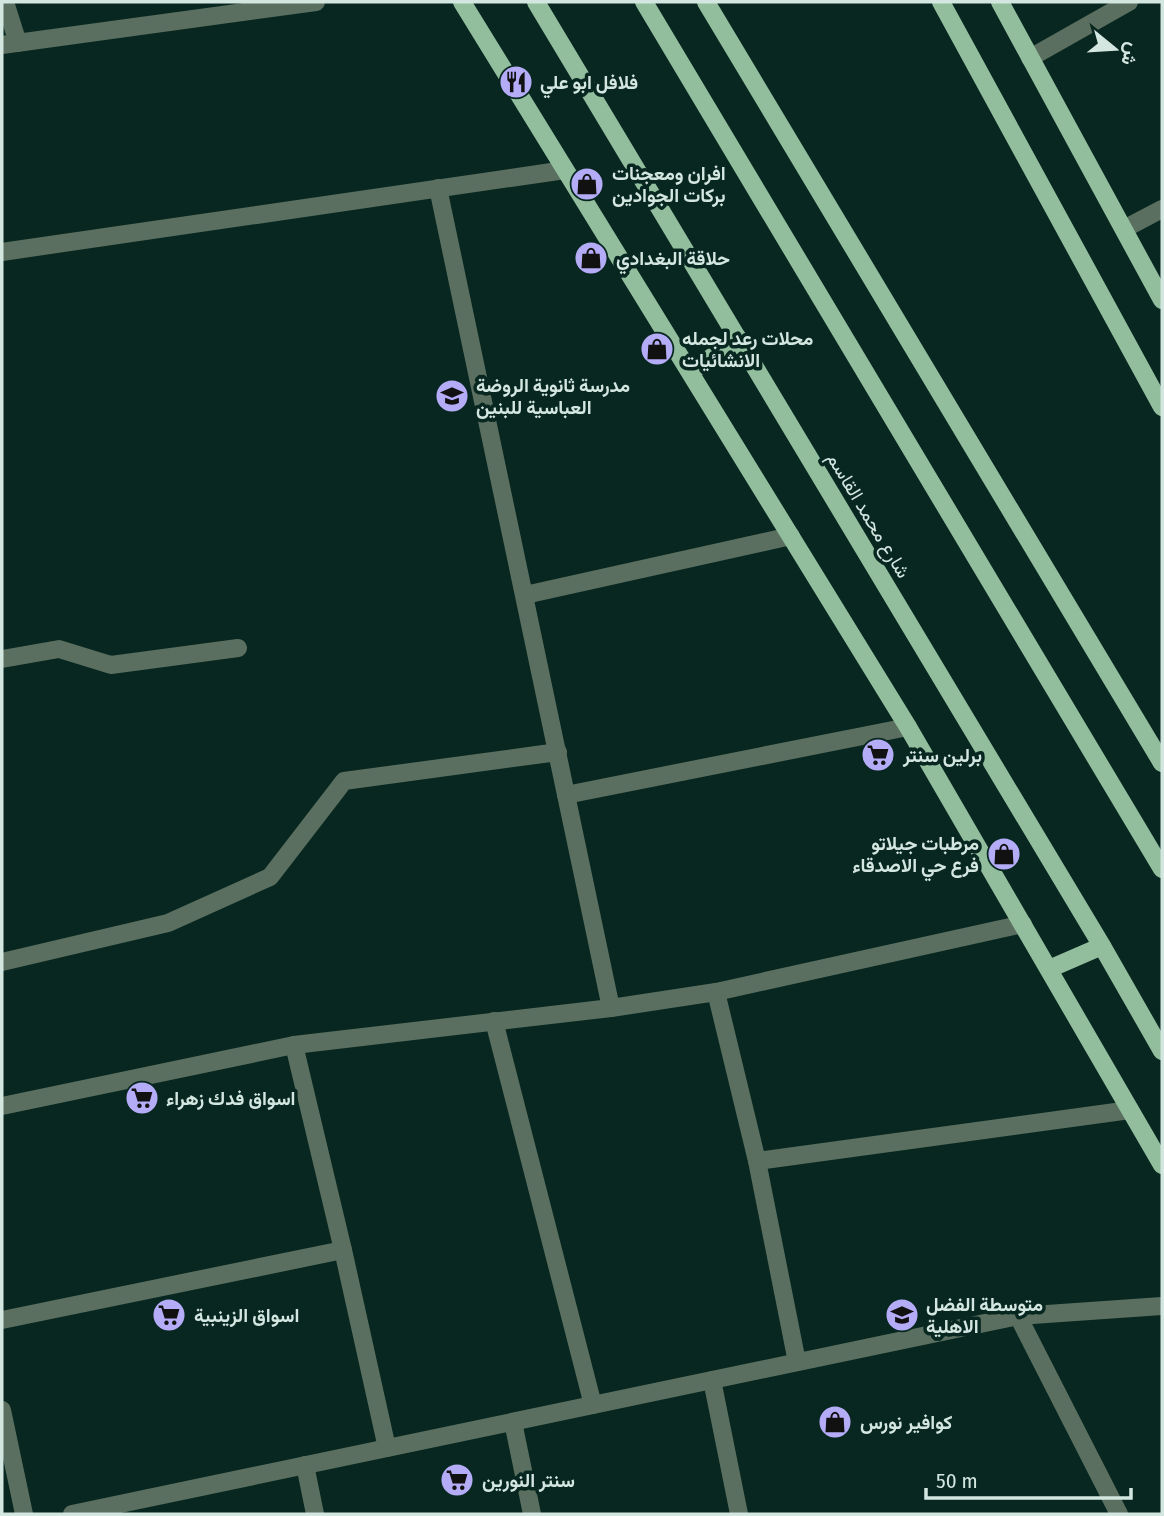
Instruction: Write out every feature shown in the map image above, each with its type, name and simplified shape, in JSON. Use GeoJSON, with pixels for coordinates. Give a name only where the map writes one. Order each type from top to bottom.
{"type":"FeatureCollection","features":[{"type":"Feature","properties":{"kind":"main road"},"geometry":{"type":"LineString","coordinates":[[462,2],[908,727],[1162,1165]]}},
{"type":"Feature","properties":{"kind":"main road","name":"شارع محمد القاسم"},"geometry":{"type":"LineString","coordinates":[[536,2],[1102,946],[1162,1051]]}},
{"type":"Feature","properties":{"kind":"main road"},"geometry":{"type":"LineString","coordinates":[[644,2],[1162,869]]}},
{"type":"Feature","properties":{"kind":"main road"},"geometry":{"type":"LineString","coordinates":[[706,2],[1162,763]]}},
{"type":"Feature","properties":{"kind":"main road"},"geometry":{"type":"LineString","coordinates":[[942,2],[1162,407]]}},
{"type":"Feature","properties":{"kind":"main road"},"geometry":{"type":"LineString","coordinates":[[1000,2],[1162,300]]}},
{"type":"Feature","properties":{"kind":"main road"},"geometry":{"type":"LineString","coordinates":[[691,372],[738,338]]}},
{"type":"Feature","properties":{"kind":"main road"},"geometry":{"type":"LineString","coordinates":[[1049,969],[1102,946]]}},
{"type":"Feature","properties":{"kind":"street"},"geometry":{"type":"LineString","coordinates":[[5,2],[10,44],[316,2]]}},
{"type":"Feature","properties":{"kind":"street"},"geometry":{"type":"LineString","coordinates":[[1030,58],[1129,2]]}},
{"type":"Feature","properties":{"kind":"street"},"geometry":{"type":"LineString","coordinates":[[2,252],[565,170]]}},
{"type":"Feature","properties":{"kind":"street"},"geometry":{"type":"LineString","coordinates":[[438,188],[611,1008]]}},
{"type":"Feature","properties":{"kind":"street"},"geometry":{"type":"LineString","coordinates":[[1124,229],[1162,209]]}},
{"type":"Feature","properties":{"kind":"street"},"geometry":{"type":"LineString","coordinates":[[525,595],[792,536]]}},
{"type":"Feature","properties":{"kind":"street"},"geometry":{"type":"LineString","coordinates":[[2,659],[59,649],[111,665],[238,648]]}},
{"type":"Feature","properties":{"kind":"street"},"geometry":{"type":"LineString","coordinates":[[566,795],[908,727]]}},
{"type":"Feature","properties":{"kind":"street"},"geometry":{"type":"LineString","coordinates":[[2,962],[168,923],[270,877],[344,781],[558,752]]}},
{"type":"Feature","properties":{"kind":"street"},"geometry":{"type":"LineString","coordinates":[[3,1101],[294,1045],[611,1008],[716,992],[1023,924]]}},
{"type":"Feature","properties":{"kind":"street"},"geometry":{"type":"LineString","coordinates":[[716,992],[757,1161],[797,1363]]}},
{"type":"Feature","properties":{"kind":"street"},"geometry":{"type":"LineString","coordinates":[[494,1021],[593,1405]]}},
{"type":"Feature","properties":{"kind":"street"},"geometry":{"type":"LineString","coordinates":[[294,1045],[387,1448]]}},
{"type":"Feature","properties":{"kind":"street"},"geometry":{"type":"LineString","coordinates":[[757,1161],[1130,1110]]}},
{"type":"Feature","properties":{"kind":"street"},"geometry":{"type":"LineString","coordinates":[[2,1320],[343,1250]]}},
{"type":"Feature","properties":{"kind":"street"},"geometry":{"type":"LineString","coordinates":[[72,1514],[1018,1316],[1162,1306]]}},
{"type":"Feature","properties":{"kind":"street"},"geometry":{"type":"LineString","coordinates":[[1018,1316],[1119,1514]]}},
{"type":"Feature","properties":{"kind":"street"},"geometry":{"type":"LineString","coordinates":[[712,1380],[740,1514]]}},
{"type":"Feature","properties":{"kind":"street"},"geometry":{"type":"LineString","coordinates":[[2,1410],[24,1514]]}},
{"type":"Feature","properties":{"kind":"street"},"geometry":{"type":"LineString","coordinates":[[513,1422],[532,1514]]}},
{"type":"Feature","properties":{"kind":"street"},"geometry":{"type":"LineString","coordinates":[[305,1465],[314,1514]]}},
{"type":"Feature","properties":{"kind":"place","name":"فلافل ابو علي"},"geometry":{"type":"Point","coordinates":[516,82]}},
{"type":"Feature","properties":{"kind":"place","name":"افران ومعجنات بركات الجوادين"},"geometry":{"type":"Point","coordinates":[587,184]}},
{"type":"Feature","properties":{"kind":"place","name":"حلاقة البغدادي"},"geometry":{"type":"Point","coordinates":[591,258]}},
{"type":"Feature","properties":{"kind":"place","name":"محلات رعد لجمله الانشائيات"},"geometry":{"type":"Point","coordinates":[657,349]}},
{"type":"Feature","properties":{"kind":"place","name":"مدرسة ثانوية الروضة العباسية للبنين"},"geometry":{"type":"Point","coordinates":[452,396]}},
{"type":"Feature","properties":{"kind":"place","name":"برلين سنتر"},"geometry":{"type":"Point","coordinates":[878,755]}},
{"type":"Feature","properties":{"kind":"place","name":"مرطبات جيلاتو فرع حي الاصدقاء"},"geometry":{"type":"Point","coordinates":[1004,854]}},
{"type":"Feature","properties":{"kind":"place","name":"اسواق فدك زهراء"},"geometry":{"type":"Point","coordinates":[142,1098]}},
{"type":"Feature","properties":{"kind":"place","name":"اسواق الزينبية"},"geometry":{"type":"Point","coordinates":[169,1315]}},
{"type":"Feature","properties":{"kind":"place","name":"متوسطة الفضل الاهلية"},"geometry":{"type":"Point","coordinates":[902,1315]}},
{"type":"Feature","properties":{"kind":"place","name":"كوافير نورس"},"geometry":{"type":"Point","coordinates":[835,1422]}},
{"type":"Feature","properties":{"kind":"place","name":"سنتر النورين"},"geometry":{"type":"Point","coordinates":[457,1480]}}]}
